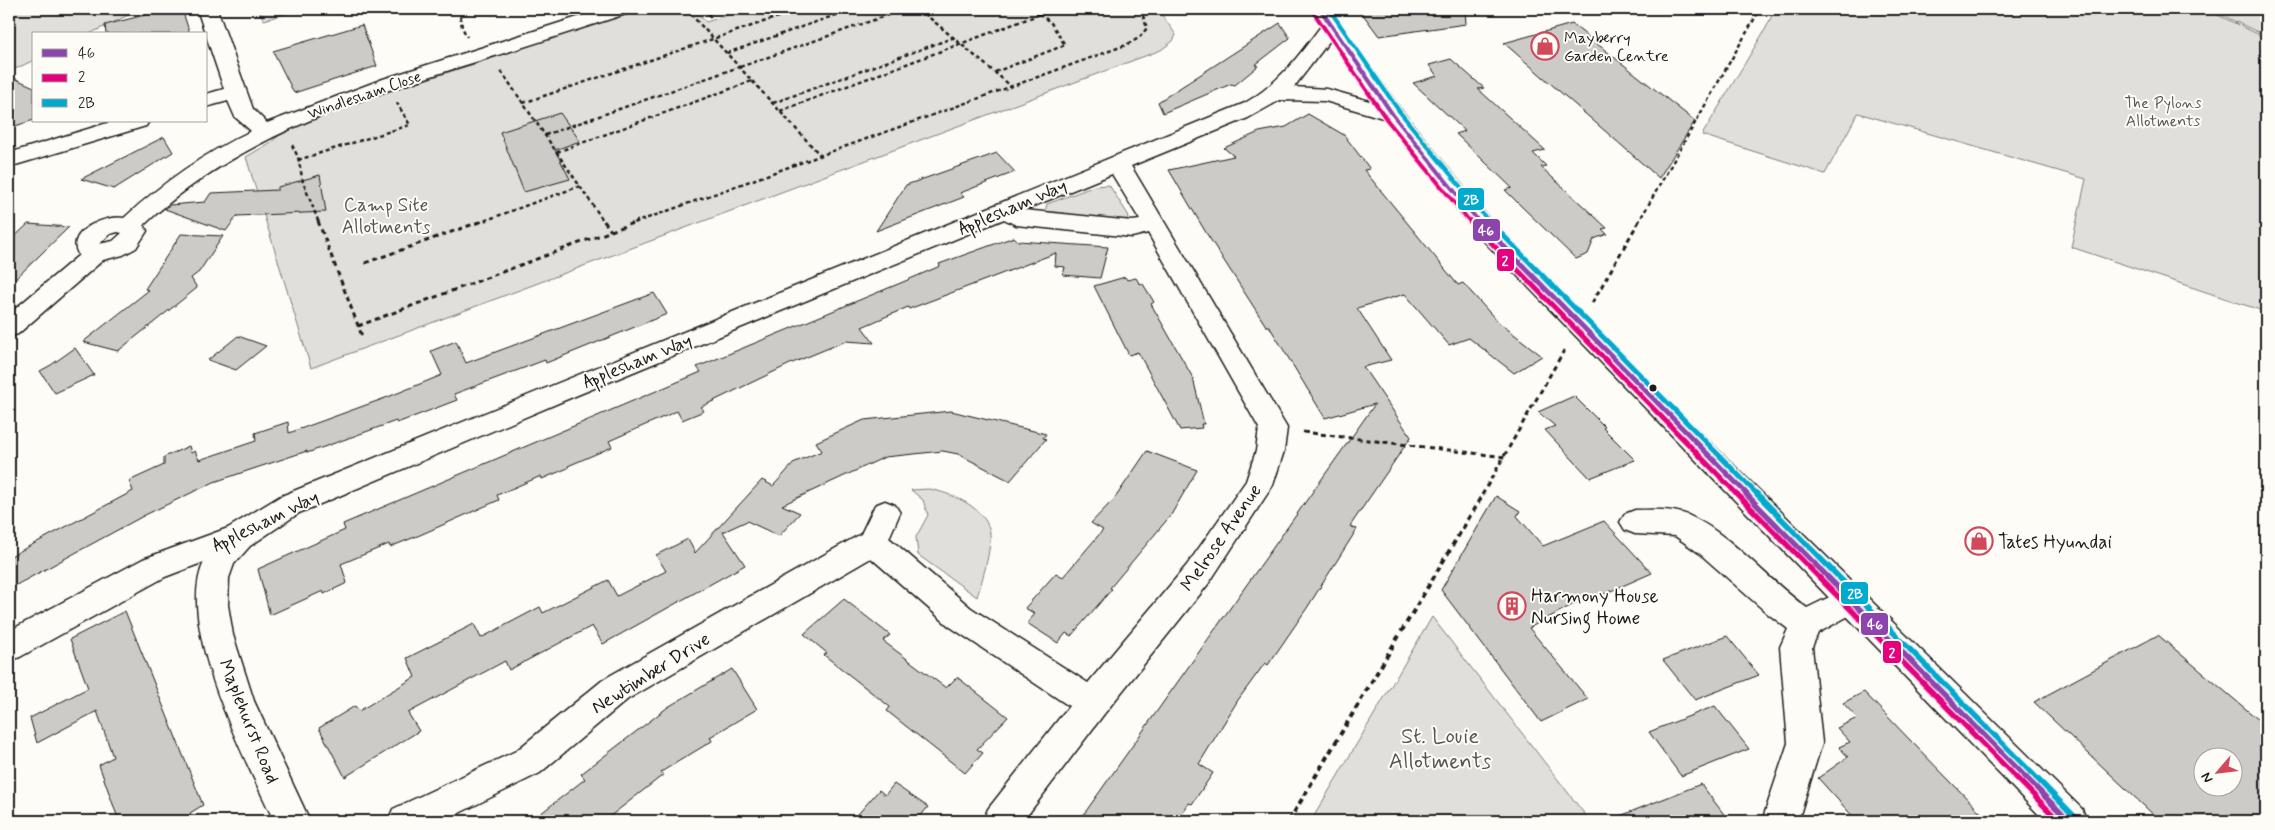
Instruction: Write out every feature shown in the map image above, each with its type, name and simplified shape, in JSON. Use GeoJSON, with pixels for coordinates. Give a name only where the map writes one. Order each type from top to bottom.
{"type":"FeatureCollection","features":[{"type":"Feature","properties":{"kind":"street"},"geometry":{"type":"LineString","coordinates":[[206,9],[242,112],[269,130]]}},
{"type":"Feature","properties":{"kind":"street","name":"Windlesham Close"},"geometry":{"type":"LineString","coordinates":[[9,328],[97,252],[112,250],[126,244],[135,231],[130,225],[171,189],[224,154],[269,130],[346,98],[622,9]]}},
{"type":"Feature","properties":{"kind":"street"},"geometry":{"type":"LineString","coordinates":[[1325,17],[1393,115],[1487,231],[2069,821]]}},
{"type":"Feature","properties":{"kind":"street","name":"Applesham Way"},"geometry":{"type":"LineString","coordinates":[[9,647],[154,568],[239,537],[289,505],[553,394],[1243,110],[1275,93],[1305,61],[1325,17]]}},
{"type":"Feature","properties":{"kind":"street"},"geometry":{"type":"LineString","coordinates":[[208,100],[235,92]]}},
{"type":"Feature","properties":{"kind":"street"},"geometry":{"type":"LineString","coordinates":[[1275,93],[1326,96],[1393,115]]}},
{"type":"Feature","properties":{"kind":"street"},"geometry":{"type":"LineString","coordinates":[[9,160],[135,122]]}},
{"type":"Feature","properties":{"kind":"street"},"geometry":{"type":"LineString","coordinates":[[1114,164],[1123,171],[1273,428]]}},
{"type":"Feature","properties":{"kind":"street"},"geometry":{"type":"LineString","coordinates":[[1007,208],[1016,217],[1132,229],[1154,224]]}},
{"type":"Feature","properties":{"kind":"street","name":"Melrose Avenue"},"geometry":{"type":"LineString","coordinates":[[1001,821],[1092,703],[1198,574],[1259,485],[1270,451],[1273,428]]}},
{"type":"Feature","properties":{"kind":"street"},"geometry":{"type":"LineString","coordinates":[[886,513],[873,542],[960,617],[1092,703]]}},
{"type":"Feature","properties":{"kind":"street"},"geometry":{"type":"LineString","coordinates":[[1636,522],[1663,522],[1682,525],[1710,544],[1778,604],[1806,624]]}},
{"type":"Feature","properties":{"kind":"street","name":"Maplehurst Road"},"geometry":{"type":"LineString","coordinates":[[239,537],[221,558],[216,569],[212,598],[214,619],[230,683],[292,821]]}},
{"type":"Feature","properties":{"kind":"street","name":"Newtimber Drive"},"geometry":{"type":"LineString","coordinates":[[406,821],[528,762],[616,689],[873,542]]}},
{"type":"Feature","properties":{"kind":"street"},"geometry":{"type":"LineString","coordinates":[[1780,821],[1805,743],[1796,647],[1806,624],[1850,600]]}},
{"type":"Feature","properties":{"kind":"path"},"geometry":{"type":"LineString","coordinates":[[459,9],[462,27],[523,103],[611,231]]}},
{"type":"Feature","properties":{"kind":"path"},"geometry":{"type":"LineString","coordinates":[[686,9],[820,155]]}},
{"type":"Feature","properties":{"kind":"path"},"geometry":{"type":"LineString","coordinates":[[703,9],[711,17]]}},
{"type":"Feature","properties":{"kind":"path"},"geometry":{"type":"LineString","coordinates":[[523,103],[802,9]]}},
{"type":"Feature","properties":{"kind":"path"},"geometry":{"type":"LineString","coordinates":[[727,53],[853,9]]}},
{"type":"Feature","properties":{"kind":"path"},"geometry":{"type":"LineString","coordinates":[[545,135],[905,9]]}},
{"type":"Feature","properties":{"kind":"path"},"geometry":{"type":"LineString","coordinates":[[919,9],[1012,86]]}},
{"type":"Feature","properties":{"kind":"path"},"geometry":{"type":"LineString","coordinates":[[995,72],[1065,46],[1051,23],[1034,9]]}},
{"type":"Feature","properties":{"kind":"path"},"geometry":{"type":"LineString","coordinates":[[780,111],[1054,9]]}},
{"type":"Feature","properties":{"kind":"path"},"geometry":{"type":"LineString","coordinates":[[358,326],[611,231],[1139,38],[1147,28],[1144,16],[1137,9]]}},
{"type":"Feature","properties":{"kind":"path"},"geometry":{"type":"LineString","coordinates":[[1289,821],[1505,457],[1556,362],[1579,326],[1760,9]]}},
{"type":"Feature","properties":{"kind":"path"},"geometry":{"type":"LineString","coordinates":[[773,103],[955,37]]}},
{"type":"Feature","properties":{"kind":"path"},"geometry":{"type":"LineString","coordinates":[[557,152],[752,81]]}},
{"type":"Feature","properties":{"kind":"path"},"geometry":{"type":"LineString","coordinates":[[298,160],[410,124],[396,101]]}},
{"type":"Feature","properties":{"kind":"path"},"geometry":{"type":"LineString","coordinates":[[269,130],[293,145],[303,182],[362,336]]}},
{"type":"Feature","properties":{"kind":"path"},"geometry":{"type":"LineString","coordinates":[[365,263],[580,186]]}},
{"type":"Feature","properties":{"kind":"path"},"geometry":{"type":"LineString","coordinates":[[1273,428],[1505,457]]}},
{"type":"Feature","properties":{"kind":"green space"},"geometry":{"type":"Polygon","coordinates":[[[9,9],[141,9],[93,32],[32,32],[32,61],[9,72],[9,9]]]}},
{"type":"Feature","properties":{"kind":"green space"},"geometry":{"type":"Polygon","coordinates":[[[258,9],[302,9],[264,20],[258,9]]]}},
{"type":"Feature","properties":{"kind":"green space","name":"Camp Site Allotments"},"geometry":{"type":"Polygon","coordinates":[[[644,9],[693,9],[706,22],[747,9],[1158,9],[1176,35],[1173,41],[1161,50],[311,368],[246,157],[270,143],[288,128],[344,106],[644,9]]]}},
{"type":"Feature","properties":{"kind":"green space","name":"The Pylons Allotments"},"geometry":{"type":"Polygon","coordinates":[[[1775,9],[2205,9],[2266,38],[2266,312],[2071,247],[2086,179],[1858,113],[1825,174],[1702,135],[1766,28],[1775,9]]]}},
{"type":"Feature","properties":{"kind":"green space"},"geometry":{"type":"Polygon","coordinates":[[[2209,9],[2266,9],[2266,36],[2209,9]]]}},
{"type":"Feature","properties":{"kind":"green space"},"geometry":{"type":"Polygon","coordinates":[[[1109,185],[1129,216],[1125,221],[1047,214],[1045,211],[1047,204],[1095,186],[1109,185]]]}},
{"type":"Feature","properties":{"kind":"green space"},"geometry":{"type":"Polygon","coordinates":[[[929,489],[964,501],[979,513],[989,528],[989,552],[977,597],[918,555],[916,537],[928,515],[923,500],[911,490],[929,489]]]}},
{"type":"Feature","properties":{"kind":"green space","name":"St. Louie Allotments"},"geometry":{"type":"Polygon","coordinates":[[[1432,617],[1590,821],[1311,821],[1432,617]]]}},
{"type":"Feature","properties":{"kind":"building"},"geometry":{"type":"Polygon","coordinates":[[[169,9],[182,9],[189,32],[106,32],[105,25],[169,9]]]}},
{"type":"Feature","properties":{"kind":"building"},"geometry":{"type":"Polygon","coordinates":[[[1359,9],[1465,9],[1466,24],[1379,36],[1359,9]]]}},
{"type":"Feature","properties":{"kind":"building"},"geometry":{"type":"Polygon","coordinates":[[[1280,23],[1290,38],[1255,65],[1258,66],[1235,85],[1231,84],[1163,113],[1158,102],[1280,23]]]}},
{"type":"Feature","properties":{"kind":"building"},"geometry":{"type":"Polygon","coordinates":[[[1572,24],[1695,121],[1659,178],[1504,43],[1572,24]]]}},
{"type":"Feature","properties":{"kind":"building"},"geometry":{"type":"Polygon","coordinates":[[[362,25],[377,66],[294,93],[273,51],[362,25]]]}},
{"type":"Feature","properties":{"kind":"building"},"geometry":{"type":"Polygon","coordinates":[[[1451,59],[1484,88],[1478,89],[1545,150],[1533,153],[1546,166],[1541,167],[1607,228],[1602,229],[1607,234],[1594,239],[1588,254],[1576,259],[1520,205],[1505,190],[1512,188],[1456,134],[1465,131],[1413,83],[1437,76],[1429,65],[1451,59]]]}},
{"type":"Feature","properties":{"kind":"building"},"geometry":{"type":"Polygon","coordinates":[[[9,76],[32,86],[32,121],[9,128],[9,76]]]}},
{"type":"Feature","properties":{"kind":"building"},"geometry":{"type":"Polygon","coordinates":[[[560,113],[580,141],[555,150],[570,179],[524,192],[500,132],[560,113]]]}},
{"type":"Feature","properties":{"kind":"building"},"geometry":{"type":"Polygon","coordinates":[[[1308,114],[1344,135],[1370,169],[1364,170],[1458,285],[1463,283],[1497,321],[1542,356],[1514,373],[1469,338],[1449,345],[1405,294],[1357,308],[1391,360],[1363,367],[1411,437],[1350,526],[1357,529],[1307,608],[1268,665],[1265,663],[1238,700],[1199,764],[1213,773],[1192,804],[1189,803],[1177,821],[1079,821],[1375,404],[1325,418],[1269,326],[1266,326],[1205,231],[1169,170],[1234,156],[1224,148],[1259,132],[1286,127],[1308,114]]]}},
{"type":"Feature","properties":{"kind":"building"},"geometry":{"type":"Polygon","coordinates":[[[164,137],[173,152],[114,189],[81,179],[164,137]]]}},
{"type":"Feature","properties":{"kind":"building"},"geometry":{"type":"Polygon","coordinates":[[[997,153],[1015,172],[960,193],[964,197],[876,231],[906,185],[997,153]]]}},
{"type":"Feature","properties":{"kind":"building"},"geometry":{"type":"Polygon","coordinates":[[[320,175],[326,212],[237,216],[226,231],[165,209],[170,205],[205,202],[211,193],[278,190],[278,187],[320,175]]]}},
{"type":"Feature","properties":{"kind":"building"},"geometry":{"type":"Polygon","coordinates":[[[28,224],[69,227],[9,285],[9,242],[28,224]]]}},
{"type":"Feature","properties":{"kind":"building"},"geometry":{"type":"Polygon","coordinates":[[[181,234],[223,236],[199,272],[191,278],[197,288],[118,351],[83,342],[149,290],[145,289],[181,234]]]}},
{"type":"Feature","properties":{"kind":"building"},"geometry":{"type":"Polygon","coordinates":[[[1014,237],[1018,241],[1108,247],[1100,278],[1063,275],[1065,267],[1055,266],[1056,253],[909,309],[908,307],[862,327],[874,343],[846,341],[790,364],[701,407],[704,411],[682,420],[677,411],[609,441],[612,447],[542,479],[541,476],[497,495],[499,500],[420,535],[390,547],[389,544],[341,564],[347,583],[324,594],[323,591],[270,615],[258,569],[345,530],[343,524],[701,372],[697,367],[903,282],[940,266],[939,264],[1014,237]]]}},
{"type":"Feature","properties":{"kind":"building"},"geometry":{"type":"Polygon","coordinates":[[[1125,277],[1127,280],[1136,278],[1139,283],[1143,284],[1154,302],[1151,304],[1193,378],[1204,424],[1201,424],[1202,428],[1180,430],[1138,352],[1129,355],[1094,286],[1125,277]]]}},
{"type":"Feature","properties":{"kind":"building"},"geometry":{"type":"Polygon","coordinates":[[[654,293],[667,314],[546,363],[545,360],[454,394],[457,400],[397,423],[396,421],[307,453],[307,451],[214,482],[145,515],[9,589],[9,557],[133,491],[129,481],[164,465],[164,457],[189,446],[191,453],[195,451],[199,460],[256,441],[255,433],[288,422],[289,433],[388,397],[442,375],[431,351],[456,341],[466,363],[654,293]]]}},
{"type":"Feature","properties":{"kind":"building"},"geometry":{"type":"Polygon","coordinates":[[[238,336],[266,346],[236,370],[208,360],[238,336]]]}},
{"type":"Feature","properties":{"kind":"building"},"geometry":{"type":"Polygon","coordinates":[[[75,348],[94,375],[55,393],[40,371],[75,348]]]}},
{"type":"Feature","properties":{"kind":"building"},"geometry":{"type":"Polygon","coordinates":[[[1574,396],[1635,460],[1590,478],[1545,430],[1555,426],[1538,412],[1574,396]]]}},
{"type":"Feature","properties":{"kind":"building"},"geometry":{"type":"Polygon","coordinates":[[[951,411],[1046,434],[1043,438],[1046,439],[1010,481],[958,454],[943,451],[885,457],[782,505],[800,513],[779,536],[747,521],[723,532],[745,565],[603,644],[592,626],[509,670],[505,661],[408,713],[419,731],[345,777],[319,728],[355,706],[359,711],[415,677],[407,658],[474,624],[481,638],[540,607],[543,613],[608,580],[617,596],[666,571],[656,555],[688,539],[695,553],[762,480],[773,486],[795,462],[822,451],[816,442],[864,420],[951,411]]]}},
{"type":"Feature","properties":{"kind":"building"},"geometry":{"type":"Polygon","coordinates":[[[1147,451],[1197,470],[1171,515],[1110,588],[1112,589],[1071,636],[1066,633],[1058,643],[1027,623],[1035,614],[1025,608],[1056,573],[1063,577],[1103,530],[1091,523],[1115,498],[1147,451]]]}},
{"type":"Feature","properties":{"kind":"building","name":"Harmony House Nursing Home"},"geometry":{"type":"Polygon","coordinates":[[[1496,496],[1520,511],[1517,516],[1543,546],[1604,521],[1652,573],[1588,601],[1585,598],[1529,628],[1588,699],[1541,722],[1441,590],[1496,496]]]}},
{"type":"Feature","properties":{"kind":"building"},"geometry":{"type":"Polygon","coordinates":[[[844,599],[890,635],[883,641],[946,688],[957,677],[1008,717],[977,749],[983,753],[965,773],[887,711],[890,707],[824,655],[827,653],[804,634],[844,599]]]}},
{"type":"Feature","properties":{"kind":"building"},"geometry":{"type":"Polygon","coordinates":[[[125,611],[203,805],[190,813],[193,821],[119,821],[99,765],[113,757],[97,711],[37,743],[30,718],[88,688],[70,639],[125,611]]]}},
{"type":"Feature","properties":{"kind":"building"},"geometry":{"type":"Polygon","coordinates":[[[2158,635],[2266,726],[2266,821],[2160,821],[2034,702],[2158,635]]]}},
{"type":"Feature","properties":{"kind":"building"},"geometry":{"type":"Polygon","coordinates":[[[1727,636],[1759,675],[1695,700],[1663,660],[1727,636]]]}},
{"type":"Feature","properties":{"kind":"building"},"geometry":{"type":"Polygon","coordinates":[[[732,669],[757,709],[710,737],[712,741],[661,772],[663,775],[604,821],[531,821],[585,779],[581,774],[668,707],[732,669]]]}},
{"type":"Feature","properties":{"kind":"building"},"geometry":{"type":"Polygon","coordinates":[[[1864,692],[1989,821],[1857,821],[1818,778],[1848,757],[1839,747],[1850,742],[1837,728],[1857,718],[1843,703],[1864,692]]]}},
{"type":"Feature","properties":{"kind":"building"},"geometry":{"type":"Polygon","coordinates":[[[1715,706],[1749,749],[1681,776],[1649,732],[1715,706]]]}},
{"type":"Feature","properties":{"kind":"building"},"geometry":{"type":"Polygon","coordinates":[[[894,784],[928,807],[918,819],[921,821],[852,821],[879,790],[885,795],[894,784]]]}},
{"type":"Feature","properties":{"kind":"building"},"geometry":{"type":"Polygon","coordinates":[[[1701,784],[1729,821],[1610,820],[1701,784]]]}},
{"type":"Feature","properties":{"kind":"transit line","name":"46"},"geometry":{"type":"LineString","coordinates":[[1320,9],[1393,115],[1487,231],[2069,821]]}},
{"type":"Feature","properties":{"kind":"transit line","name":"2B"},"geometry":{"type":"LineString","coordinates":[[1329,9],[1399,111],[1493,226],[2074,816]]}},
{"type":"Feature","properties":{"kind":"transit line","name":"2"},"geometry":{"type":"LineString","coordinates":[[1314,13],[1387,120],[1482,236],[2059,821]]}},
{"type":"Feature","properties":{"kind":"place","name":"Mayberry Garden Centre"},"geometry":{"type":"Point","coordinates":[1545,46]}},
{"type":"Feature","properties":{"kind":"place","name":"Tates Hyundai"},"geometry":{"type":"Point","coordinates":[1979,541]}},
{"type":"Feature","properties":{"kind":"place","name":"Harmony House Nursing Home"},"geometry":{"type":"Point","coordinates":[1512,606]}}]}
